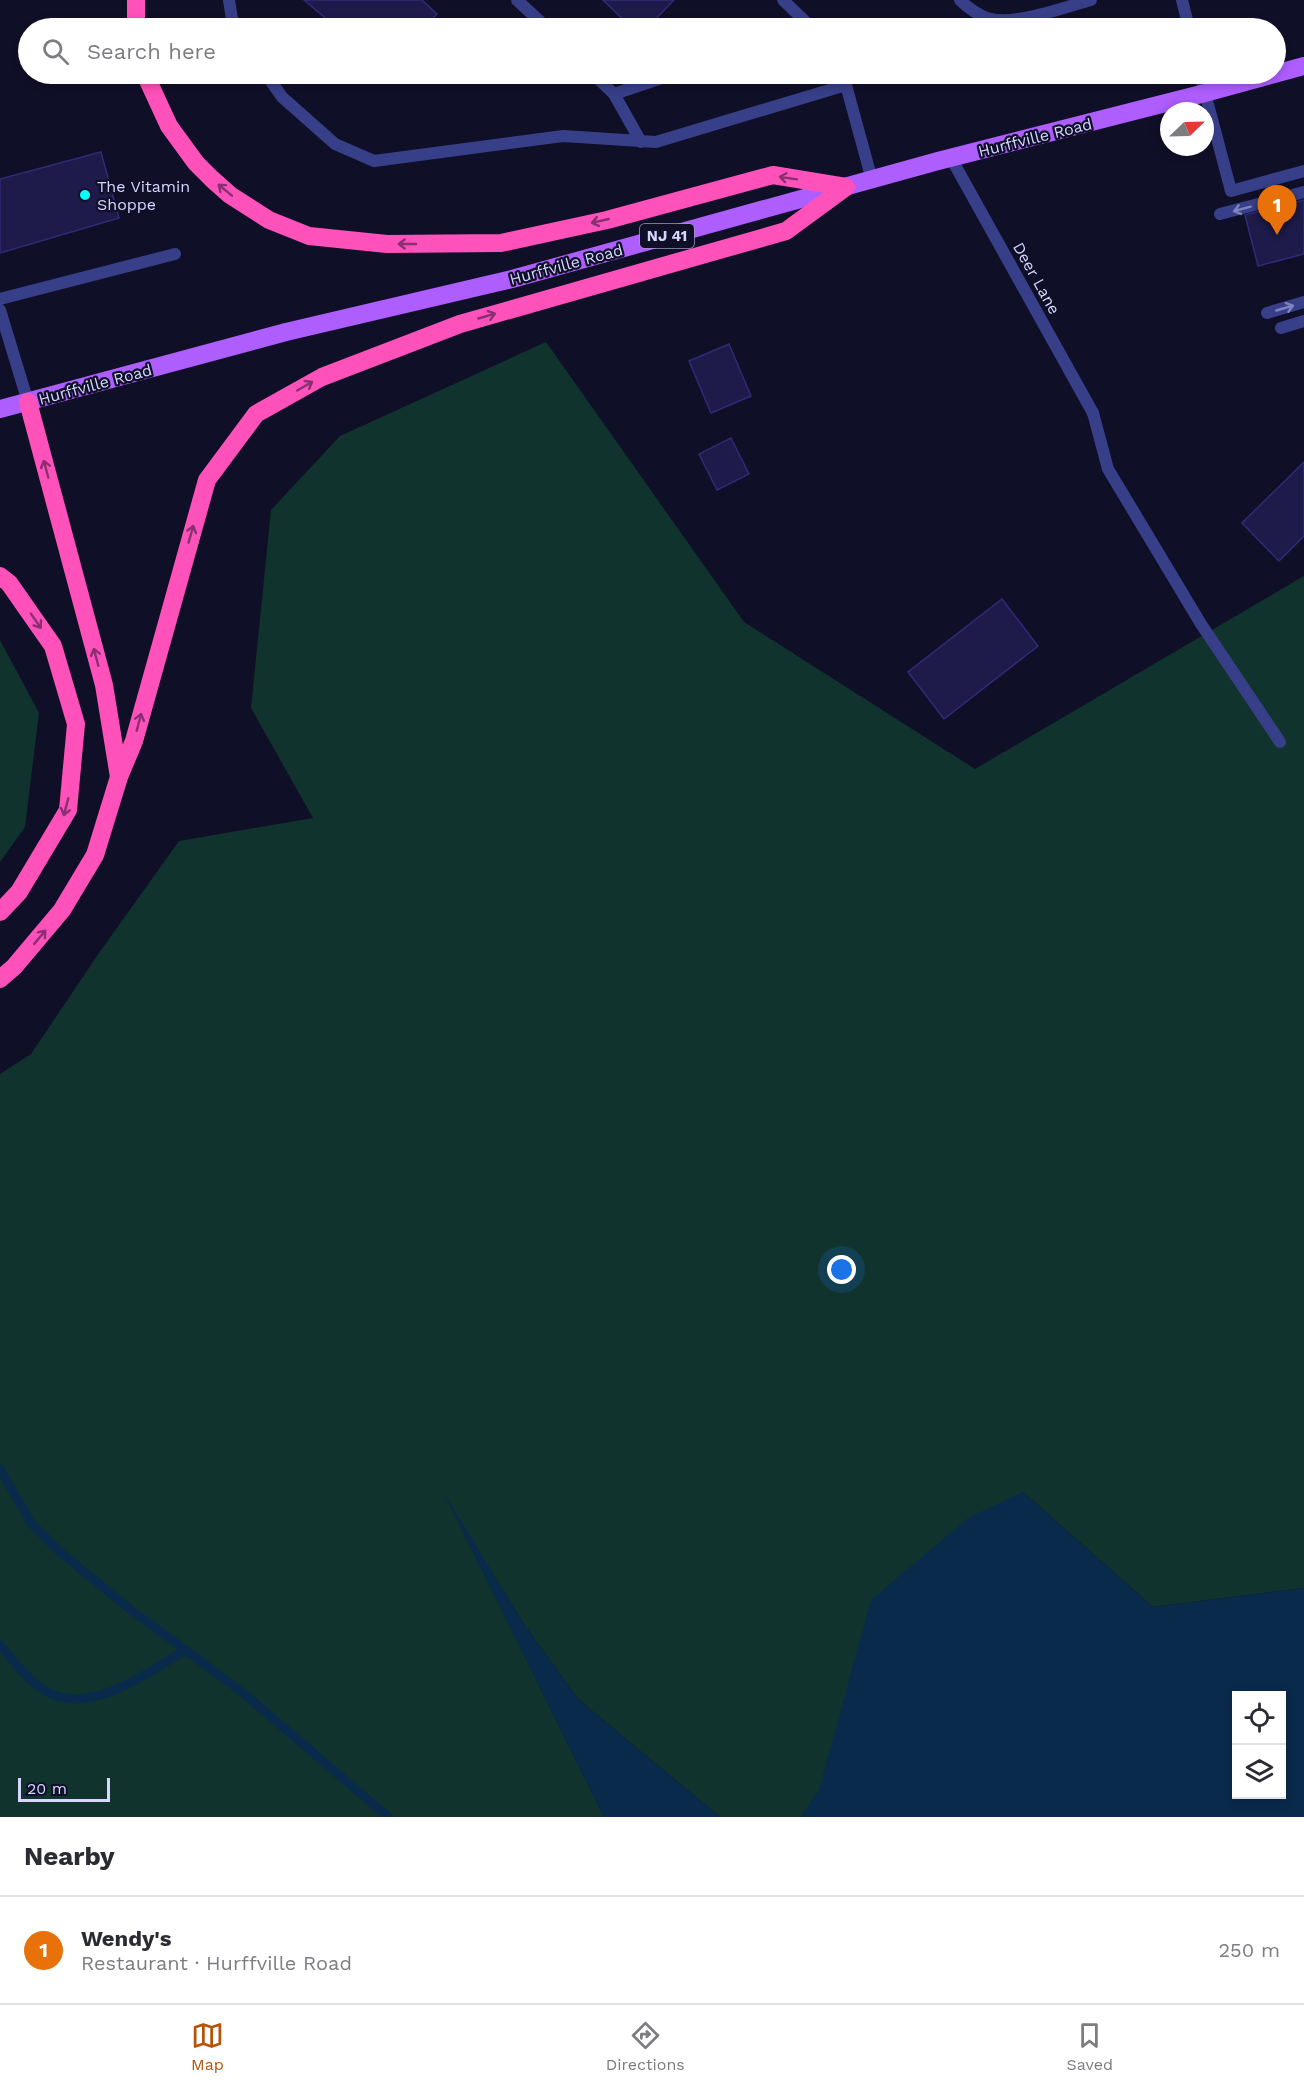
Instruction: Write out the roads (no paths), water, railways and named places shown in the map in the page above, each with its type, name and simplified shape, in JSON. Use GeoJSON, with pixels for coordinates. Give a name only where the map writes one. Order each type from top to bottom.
{"type":"FeatureCollection","features":[{"type":"Feature","properties":{"kind":"highway"},"geometry":{"type":"LineString","coordinates":[[136,0],[136,18]]}},
{"type":"Feature","properties":{"kind":"highway"},"geometry":{"type":"LineString","coordinates":[[150,84],[169,126],[196,163],[212,179],[230,195],[269,220],[309,236],[387,244],[501,243],[607,220],[773,175],[846,187]]}},
{"type":"Feature","properties":{"kind":"highway"},"geometry":{"type":"LineString","coordinates":[[0,979],[14,967],[62,910],[95,855],[119,777],[134,741],[207,480],[256,414],[321,377],[460,324],[786,231],[846,187]]}},
{"type":"Feature","properties":{"kind":"highway"},"geometry":{"type":"LineString","coordinates":[[28,402],[104,685],[119,777]]}},
{"type":"Feature","properties":{"kind":"highway"},"geometry":{"type":"LineString","coordinates":[[0,576],[9,583],[53,646],[76,724],[68,810],[19,892],[0,912]]}},
{"type":"Feature","properties":{"kind":"main road","name":"Hurffville Road"},"geometry":{"type":"LineString","coordinates":[[1286,71],[1304,66]]}},
{"type":"Feature","properties":{"kind":"main road","name":"Hurffville Road"},"geometry":{"type":"LineString","coordinates":[[0,409],[286,332],[512,279],[951,158],[1238,84]]}},
{"type":"Feature","properties":{"kind":"street"},"geometry":{"type":"LineString","coordinates":[[229,0],[232,18]]}},
{"type":"Feature","properties":{"kind":"street"},"geometry":{"type":"LineString","coordinates":[[517,0],[536,18]]}},
{"type":"Feature","properties":{"kind":"street"},"geometry":{"type":"LineString","coordinates":[[783,0],[797,18]]}},
{"type":"Feature","properties":{"kind":"street"},"geometry":{"type":"LineString","coordinates":[[960,0],[968,8],[986,18]]}},
{"type":"Feature","properties":{"kind":"street"},"geometry":{"type":"LineString","coordinates":[[1023,18],[1091,0]]}},
{"type":"Feature","properties":{"kind":"street"},"geometry":{"type":"LineString","coordinates":[[1182,0],[1186,18]]}},
{"type":"Feature","properties":{"kind":"street"},"geometry":{"type":"LineString","coordinates":[[273,84],[282,97],[335,144],[374,161],[563,136],[656,142],[829,84]]}},
{"type":"Feature","properties":{"kind":"street"},"geometry":{"type":"LineString","coordinates":[[604,84],[614,94],[641,142]]}},
{"type":"Feature","properties":{"kind":"street"},"geometry":{"type":"LineString","coordinates":[[614,94],[644,84]]}},
{"type":"Feature","properties":{"kind":"street"},"geometry":{"type":"LineString","coordinates":[[845,84],[872,180]]}},
{"type":"Feature","properties":{"kind":"street"},"geometry":{"type":"LineString","coordinates":[[1203,84],[1231,191],[1304,171]]}},
{"type":"Feature","properties":{"kind":"street","name":"Deer Lane"},"geometry":{"type":"LineString","coordinates":[[951,158],[1094,413],[1108,469],[1201,624],[1280,742]]}},
{"type":"Feature","properties":{"kind":"street"},"geometry":{"type":"LineString","coordinates":[[1220,214],[1304,192]]}},
{"type":"Feature","properties":{"kind":"street"},"geometry":{"type":"LineString","coordinates":[[0,299],[176,255]]}},
{"type":"Feature","properties":{"kind":"street"},"geometry":{"type":"LineString","coordinates":[[1267,313],[1304,302]]}},
{"type":"Feature","properties":{"kind":"street"},"geometry":{"type":"LineString","coordinates":[[0,310],[28,402]]}},
{"type":"Feature","properties":{"kind":"street"},"geometry":{"type":"LineString","coordinates":[[1281,328],[1304,321]]}},
{"type":"Feature","properties":{"kind":"water"},"geometry":{"type":"Polygon","coordinates":[[[443,1492],[525,1626],[579,1700],[720,1817],[604,1817],[443,1492]]]}},
{"type":"Feature","properties":{"kind":"water"},"geometry":{"type":"Polygon","coordinates":[[[1023,1492],[1153,1607],[1304,1588],[1304,1817],[801,1817],[819,1790],[871,1600],[968,1518],[1023,1492]]]}},
{"type":"Feature","properties":{"kind":"waterway"},"geometry":{"type":"LineString","coordinates":[[0,1469],[31,1523],[60,1552],[131,1610],[242,1692],[388,1817]]}},
{"type":"Feature","properties":{"kind":"waterway"},"geometry":{"type":"LineString","coordinates":[[0,1645],[23,1672],[42,1689],[66,1698],[84,1699],[120,1688],[186,1650]]}},
{"type":"Feature","properties":{"kind":"place","name":"The Vitamin Shoppe"},"geometry":{"type":"Point","coordinates":[85,195]}},
{"type":"Feature","properties":{"kind":"place","name":"Wendy's"},"geometry":{"type":"Point","coordinates":[1277,235]}}]}
